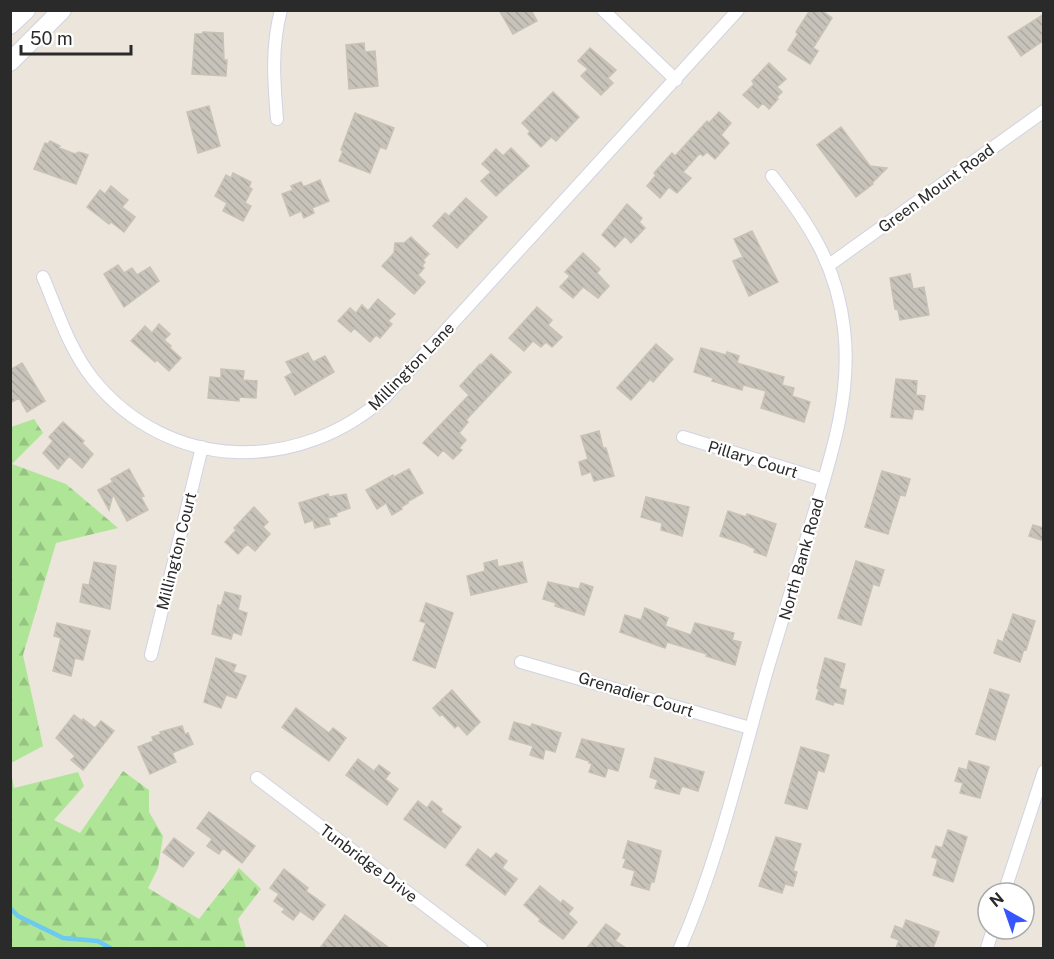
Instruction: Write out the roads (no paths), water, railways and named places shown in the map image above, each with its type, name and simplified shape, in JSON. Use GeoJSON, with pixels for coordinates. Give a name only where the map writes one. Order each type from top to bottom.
{"type":"FeatureCollection","features":[{"type":"Feature","properties":{"kind":"main road"},"geometry":{"type":"LineString","coordinates":[[10,25],[26,10]]}},
{"type":"Feature","properties":{"kind":"main road"},"geometry":{"type":"LineString","coordinates":[[10,62],[62,10]]}},
{"type":"Feature","properties":{"kind":"street"},"geometry":{"type":"LineString","coordinates":[[277,119],[273,67],[281,10]]}},
{"type":"Feature","properties":{"kind":"street"},"geometry":{"type":"LineString","coordinates":[[603,10],[676,80]]}},
{"type":"Feature","properties":{"kind":"street","name":"Millington Lane"},"geometry":{"type":"LineString","coordinates":[[43,277],[72,347],[94,380],[132,416],[172,438],[202,447],[241,453],[303,445],[351,424],[386,396],[738,10]]}},
{"type":"Feature","properties":{"kind":"street","name":"Green Mount Road"},"geometry":{"type":"LineString","coordinates":[[829,265],[1044,111]]}},
{"type":"Feature","properties":{"kind":"street","name":"North Bank Road"},"geometry":{"type":"LineString","coordinates":[[680,948],[718,841],[824,480],[843,403],[846,372],[844,329],[838,294],[829,265],[802,214],[772,176]]}},
{"type":"Feature","properties":{"kind":"street","name":"Pillary Court"},"geometry":{"type":"LineString","coordinates":[[683,437],[824,480]]}},
{"type":"Feature","properties":{"kind":"street","name":"Millington Court"},"geometry":{"type":"LineString","coordinates":[[151,655],[202,447]]}},
{"type":"Feature","properties":{"kind":"street","name":"Grenadier Court"},"geometry":{"type":"LineString","coordinates":[[521,662],[750,728]]}},
{"type":"Feature","properties":{"kind":"street"},"geometry":{"type":"LineString","coordinates":[[1008,881],[1044,771]]}},
{"type":"Feature","properties":{"kind":"street","name":"Tunbridge Drive"},"geometry":{"type":"LineString","coordinates":[[257,778],[481,948]]}},
{"type":"Feature","properties":{"kind":"waterway"},"geometry":{"type":"LineString","coordinates":[[10,908],[18,916],[63,938],[98,941],[110,948]]}}]}
